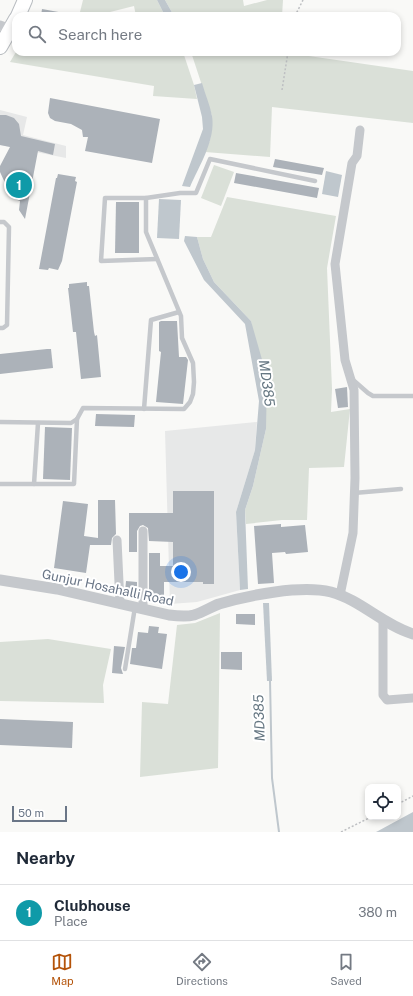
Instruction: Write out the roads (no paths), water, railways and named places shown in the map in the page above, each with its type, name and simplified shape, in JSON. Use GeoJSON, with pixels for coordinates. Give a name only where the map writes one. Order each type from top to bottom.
{"type":"FeatureCollection","features":[{"type":"Feature","properties":{"kind":"main road"},"geometry":{"type":"LineString","coordinates":[[20,12],[25,0]]}},
{"type":"Feature","properties":{"kind":"main road"},"geometry":{"type":"LineString","coordinates":[[1,44],[9,24]]}},
{"type":"Feature","properties":{"kind":"street"},"geometry":{"type":"LineString","coordinates":[[340,595],[352,542],[354,493],[354,390],[345,360],[335,264],[352,163],[357,156],[360,130]]}},
{"type":"Feature","properties":{"kind":"street"},"geometry":{"type":"LineString","coordinates":[[139,608],[143,531]]}},
{"type":"Feature","properties":{"kind":"street"},"geometry":{"type":"LineString","coordinates":[[116,540],[120,604]]}},
{"type":"Feature","properties":{"kind":"street","name":"Gunjur Hosahalli Road"},"geometry":{"type":"LineString","coordinates":[[0,580],[57,589],[169,616],[194,615],[246,596],[309,590],[331,592],[363,607],[405,632],[413,634]]}},
{"type":"Feature","properties":{"kind":"street"},"geometry":{"type":"LineString","coordinates":[[383,620],[383,695],[387,700],[413,698]]}},
{"type":"Feature","properties":{"kind":"lane"},"geometry":{"type":"LineString","coordinates":[[157,259],[101,261],[105,198],[146,198],[180,193],[196,193],[210,160],[315,181]]}},
{"type":"Feature","properties":{"kind":"lane"},"geometry":{"type":"LineString","coordinates":[[0,422],[71,423],[77,419],[84,408],[184,409],[192,398],[194,382],[193,363],[182,338],[181,316],[146,232],[146,198]]}},
{"type":"Feature","properties":{"kind":"lane"},"geometry":{"type":"LineString","coordinates":[[0,222],[4,222],[9,227],[7,325],[0,328]]}},
{"type":"Feature","properties":{"kind":"lane"},"geometry":{"type":"LineString","coordinates":[[144,409],[151,320],[179,312]]}},
{"type":"Feature","properties":{"kind":"lane"},"geometry":{"type":"LineString","coordinates":[[350,378],[373,396],[413,396]]}},
{"type":"Feature","properties":{"kind":"lane"},"geometry":{"type":"LineString","coordinates":[[0,484],[74,484],[77,419]]}},
{"type":"Feature","properties":{"kind":"lane"},"geometry":{"type":"LineString","coordinates":[[34,484],[38,423]]}},
{"type":"Feature","properties":{"kind":"lane"},"geometry":{"type":"LineString","coordinates":[[354,493],[401,489]]}},
{"type":"Feature","properties":{"kind":"lane"},"geometry":{"type":"LineString","coordinates":[[125,669],[139,608]]}},
{"type":"Feature","properties":{"kind":"waterway","name":"MD385"},"geometry":{"type":"LineString","coordinates":[[270,680],[272,778],[279,832]]}},
{"type":"Feature","properties":{"kind":"place","name":"Clubhouse"},"geometry":{"type":"Point","coordinates":[19,185]}}]}
